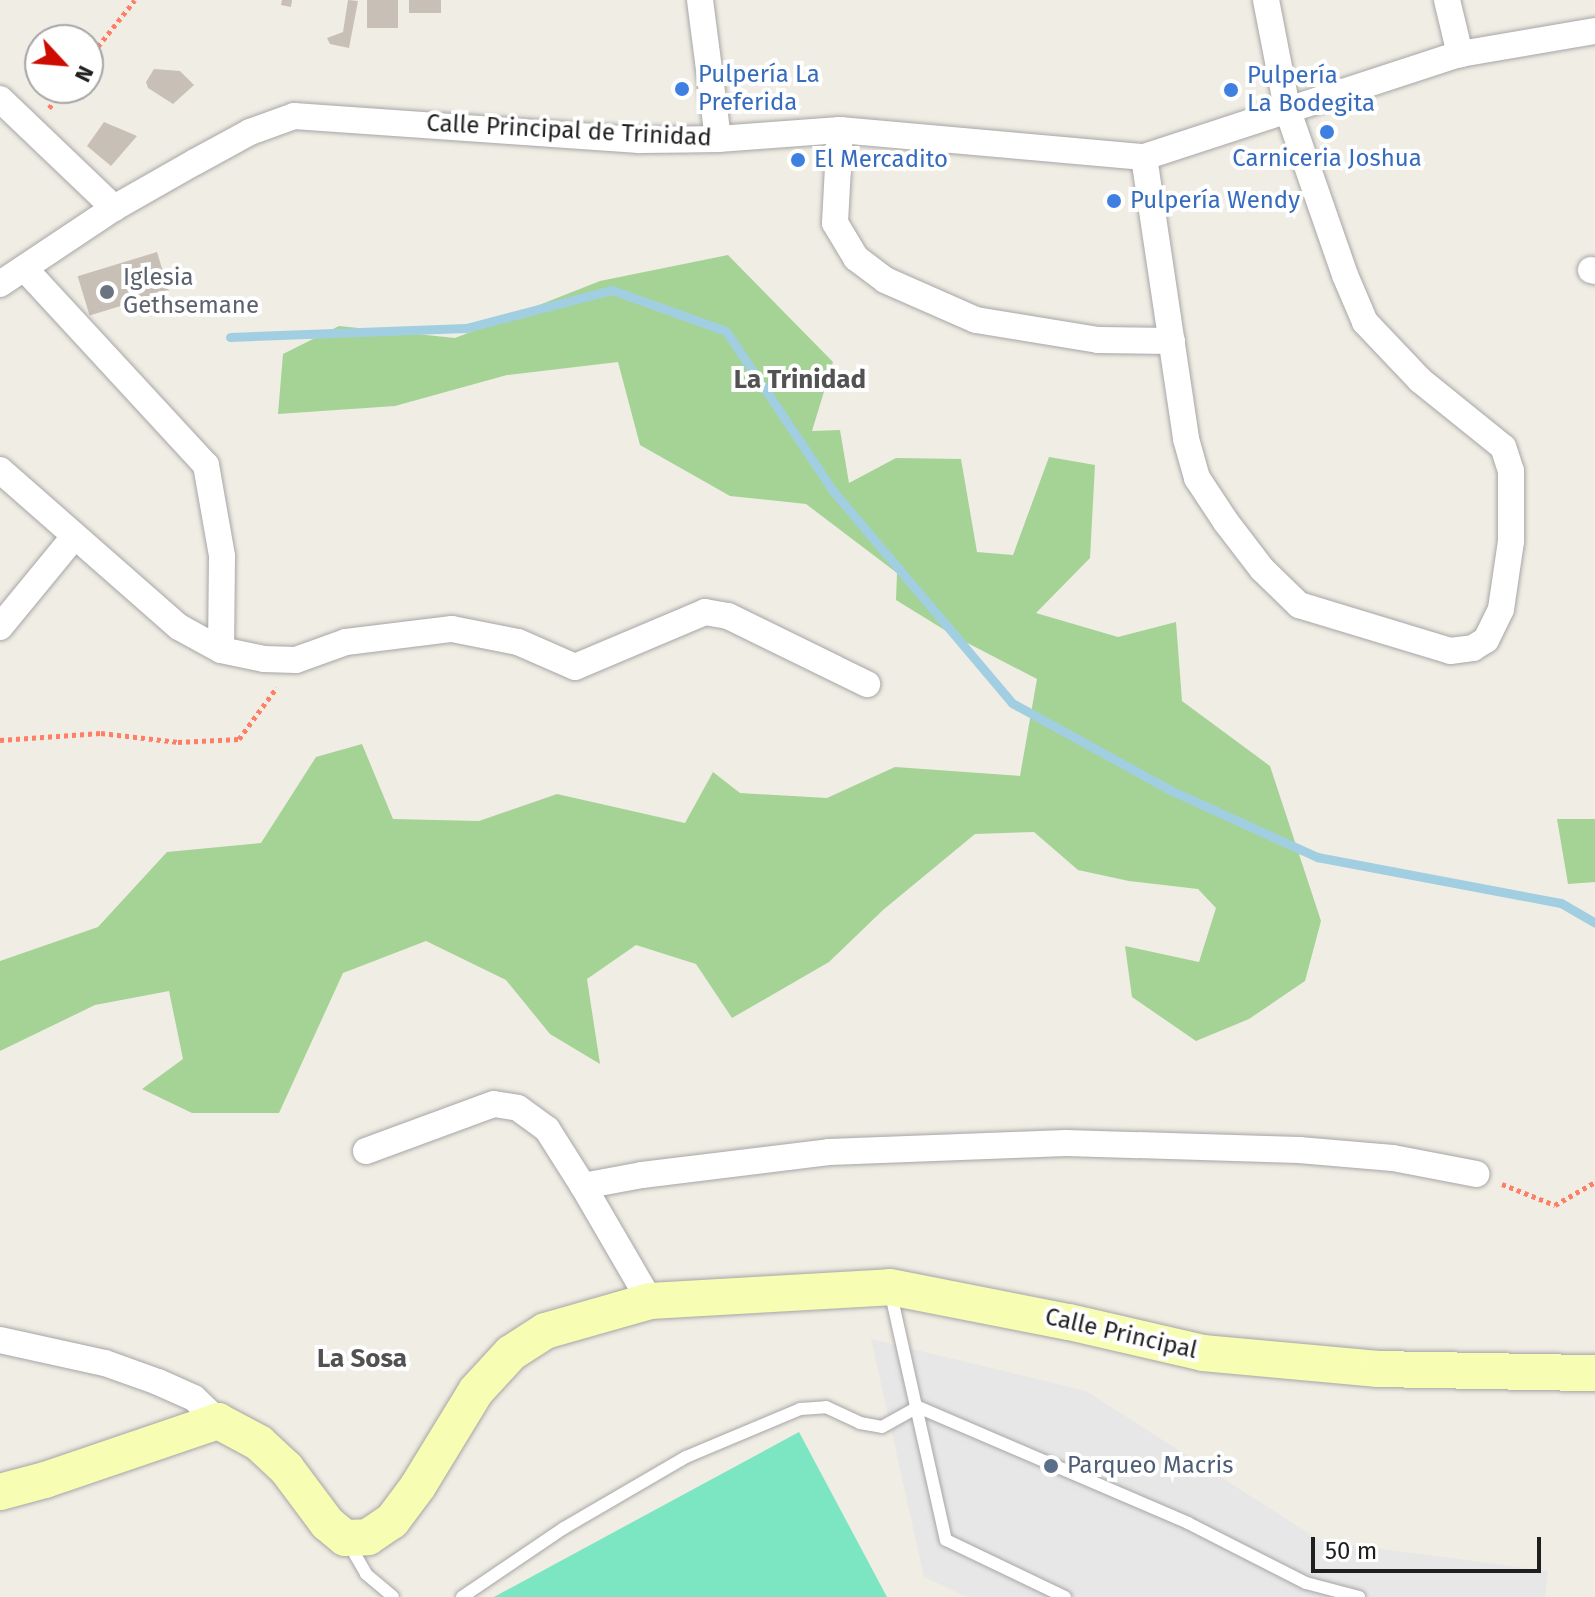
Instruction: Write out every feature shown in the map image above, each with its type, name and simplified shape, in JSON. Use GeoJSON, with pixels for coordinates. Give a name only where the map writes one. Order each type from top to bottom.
{"type":"FeatureCollection","features":[{"type":"Feature","properties":{"kind":"street"},"geometry":{"type":"LineString","coordinates":[[700,0],[718,139]]}},
{"type":"Feature","properties":{"kind":"street"},"geometry":{"type":"LineString","coordinates":[[1144,157],[1186,439],[1197,478],[1262,569],[1299,605],[1450,651],[1473,648],[1486,640],[1501,609],[1511,541],[1511,471],[1503,447],[1420,380],[1365,322],[1345,275],[1287,108],[1266,0]]}},
{"type":"Feature","properties":{"kind":"street"},"geometry":{"type":"LineString","coordinates":[[1447,0],[1460,54]]}},
{"type":"Feature","properties":{"kind":"street","name":"Calle Principal de Trinidad"},"geometry":{"type":"LineString","coordinates":[[0,284],[114,208],[250,132],[294,116],[639,140],[718,139],[840,130],[1144,157],[1460,54],[1595,31]]}},
{"type":"Feature","properties":{"kind":"street"},"geometry":{"type":"LineString","coordinates":[[0,99],[114,208]]}},
{"type":"Feature","properties":{"kind":"street"},"geometry":{"type":"LineString","coordinates":[[840,130],[835,223],[856,258],[885,280],[976,320],[1098,340],[1172,341]]}},
{"type":"Feature","properties":{"kind":"street"},"geometry":{"type":"LineString","coordinates":[[25,269],[206,465],[222,556],[221,650]]}},
{"type":"Feature","properties":{"kind":"street"},"geometry":{"type":"LineString","coordinates":[[0,470],[179,627],[221,650],[264,659],[296,660],[346,642],[452,629],[518,642],[575,667],[705,612],[728,616],[867,684]]}},
{"type":"Feature","properties":{"kind":"street"},"geometry":{"type":"LineString","coordinates":[[0,627],[74,537]]}},
{"type":"Feature","properties":{"kind":"street"},"geometry":{"type":"LineString","coordinates":[[366,1151],[494,1104],[518,1108],[547,1129],[650,1301]]}},
{"type":"Feature","properties":{"kind":"street"},"geometry":{"type":"LineString","coordinates":[[583,1186],[642,1175],[829,1152],[1066,1143],[1299,1150],[1393,1158],[1476,1174]]}},
{"type":"Feature","properties":{"kind":"street","name":"Calle Principal"},"geometry":{"type":"LineString","coordinates":[[345,1538],[368,1537],[392,1521],[418,1486],[476,1391],[511,1353],[545,1331],[650,1301],[890,1287],[1069,1322],[1203,1353],[1378,1369],[1595,1373]]}},
{"type":"Feature","properties":{"kind":"street"},"geometry":{"type":"LineString","coordinates":[[0,1340],[105,1363],[194,1398],[218,1421],[259,1443],[286,1468],[327,1523],[345,1538]]}},
{"type":"Feature","properties":{"kind":"street"},"geometry":{"type":"LineString","coordinates":[[0,1492],[45,1480],[218,1421]]}},
{"type":"Feature","properties":{"kind":"lane"},"geometry":{"type":"LineString","coordinates":[[890,1287],[946,1540],[1065,1597]]}},
{"type":"Feature","properties":{"kind":"lane"},"geometry":{"type":"LineString","coordinates":[[462,1597],[564,1528],[686,1457],[800,1409],[826,1407],[860,1423],[882,1427],[918,1407]]}},
{"type":"Feature","properties":{"kind":"lane"},"geometry":{"type":"LineString","coordinates":[[918,1407],[1188,1523],[1306,1583],[1359,1597]]}},
{"type":"Feature","properties":{"kind":"lane"},"geometry":{"type":"LineString","coordinates":[[345,1538],[366,1574],[393,1597]]}},
{"type":"Feature","properties":{"kind":"path"},"geometry":{"type":"LineString","coordinates":[[104,39],[135,0]]}},
{"type":"Feature","properties":{"kind":"path"},"geometry":{"type":"LineString","coordinates":[[0,740],[101,733],[178,742],[239,739],[296,660]]}},
{"type":"Feature","properties":{"kind":"path"},"geometry":{"type":"LineString","coordinates":[[1476,1174],[1555,1205],[1595,1182]]}},
{"type":"Feature","properties":{"kind":"green space"},"geometry":{"type":"Polygon","coordinates":[[[728,255],[833,362],[812,431],[840,430],[849,483],[896,458],[961,459],[977,552],[1013,555],[1049,457],[1095,465],[1090,558],[1036,613],[1118,637],[1176,622],[1182,701],[1270,766],[1321,921],[1305,981],[1249,1019],[1196,1041],[1132,997],[1125,946],[1199,962],[1216,908],[1198,889],[1129,881],[1078,870],[1034,832],[975,834],[883,910],[829,962],[732,1018],[696,964],[636,945],[587,979],[600,1064],[550,1034],[506,980],[426,941],[343,973],[279,1113],[192,1113],[142,1089],[183,1059],[169,991],[95,1005],[0,1051],[0,961],[98,927],[167,852],[261,843],[316,757],[362,744],[393,819],[479,821],[557,794],[685,823],[713,772],[740,793],[827,798],[895,767],[1020,776],[1037,679],[956,637],[896,600],[897,573],[806,504],[730,496],[640,445],[618,362],[507,375],[395,406],[278,414],[283,354],[339,326],[455,338],[600,281],[728,255]]]}},
{"type":"Feature","properties":{"kind":"green space"},"geometry":{"type":"Polygon","coordinates":[[[1557,819],[1595,819],[1595,882],[1568,884],[1557,819]]]}},
{"type":"Feature","properties":{"kind":"green space"},"geometry":{"type":"Polygon","coordinates":[[[799,1432],[887,1597],[494,1597],[799,1432]]]}},
{"type":"Feature","properties":{"kind":"shaded area","name":"Parqueo Macris"},"geometry":{"type":"Polygon","coordinates":[[[871,1339],[1086,1391],[1321,1541],[1548,1571],[1545,1597],[967,1597],[924,1577],[871,1339]]]}},
{"type":"Feature","properties":{"kind":"building"},"geometry":{"type":"Polygon","coordinates":[[[282,0],[292,0],[291,7],[281,5],[282,0]]]}},
{"type":"Feature","properties":{"kind":"building"},"geometry":{"type":"Polygon","coordinates":[[[348,0],[358,1],[349,48],[330,44],[327,38],[343,32],[348,0]]]}},
{"type":"Feature","properties":{"kind":"building"},"geometry":{"type":"Polygon","coordinates":[[[367,0],[398,0],[398,28],[367,28],[367,0]]]}},
{"type":"Feature","properties":{"kind":"building"},"geometry":{"type":"Polygon","coordinates":[[[409,0],[441,0],[441,13],[409,13],[409,0]]]}},
{"type":"Feature","properties":{"kind":"building"},"geometry":{"type":"Polygon","coordinates":[[[154,69],[180,71],[194,85],[173,104],[148,88],[146,82],[154,69]]]}},
{"type":"Feature","properties":{"kind":"building"},"geometry":{"type":"Polygon","coordinates":[[[104,122],[137,136],[111,166],[87,146],[104,122]]]}},
{"type":"Feature","properties":{"kind":"building"},"geometry":{"type":"Polygon","coordinates":[[[157,252],[169,291],[90,315],[78,276],[157,252]]]}},
{"type":"Feature","properties":{"kind":"waterway"},"geometry":{"type":"LineString","coordinates":[[230,337],[466,328],[612,290],[726,331],[833,491],[1012,703],[1170,790],[1317,857],[1561,903],[1595,923]]}},
{"type":"Feature","properties":{"kind":"place","name":"Pulpería La Preferida"},"geometry":{"type":"Point","coordinates":[682,89]}},
{"type":"Feature","properties":{"kind":"place","name":"Pulpería La Bodegita"},"geometry":{"type":"Point","coordinates":[1231,90]}},
{"type":"Feature","properties":{"kind":"place","name":"Carniceria Joshua"},"geometry":{"type":"Point","coordinates":[1327,132]}},
{"type":"Feature","properties":{"kind":"place","name":"El Mercadito"},"geometry":{"type":"Point","coordinates":[798,160]}},
{"type":"Feature","properties":{"kind":"place","name":"Pulpería Wendy"},"geometry":{"type":"Point","coordinates":[1114,201]}},
{"type":"Feature","properties":{"kind":"place","name":"Iglesia Gethsemane"},"geometry":{"type":"Point","coordinates":[107,292]}},
{"type":"Feature","properties":{"kind":"place","name":"Parqueo Macris"},"geometry":{"type":"Point","coordinates":[1051,1466]}},
{"type":"Feature","properties":{"kind":"district","name":"La Trinidad"},"geometry":{"type":"Point","coordinates":[800,380]}},
{"type":"Feature","properties":{"kind":"district","name":"La Sosa"},"geometry":{"type":"Point","coordinates":[362,1359]}}]}
